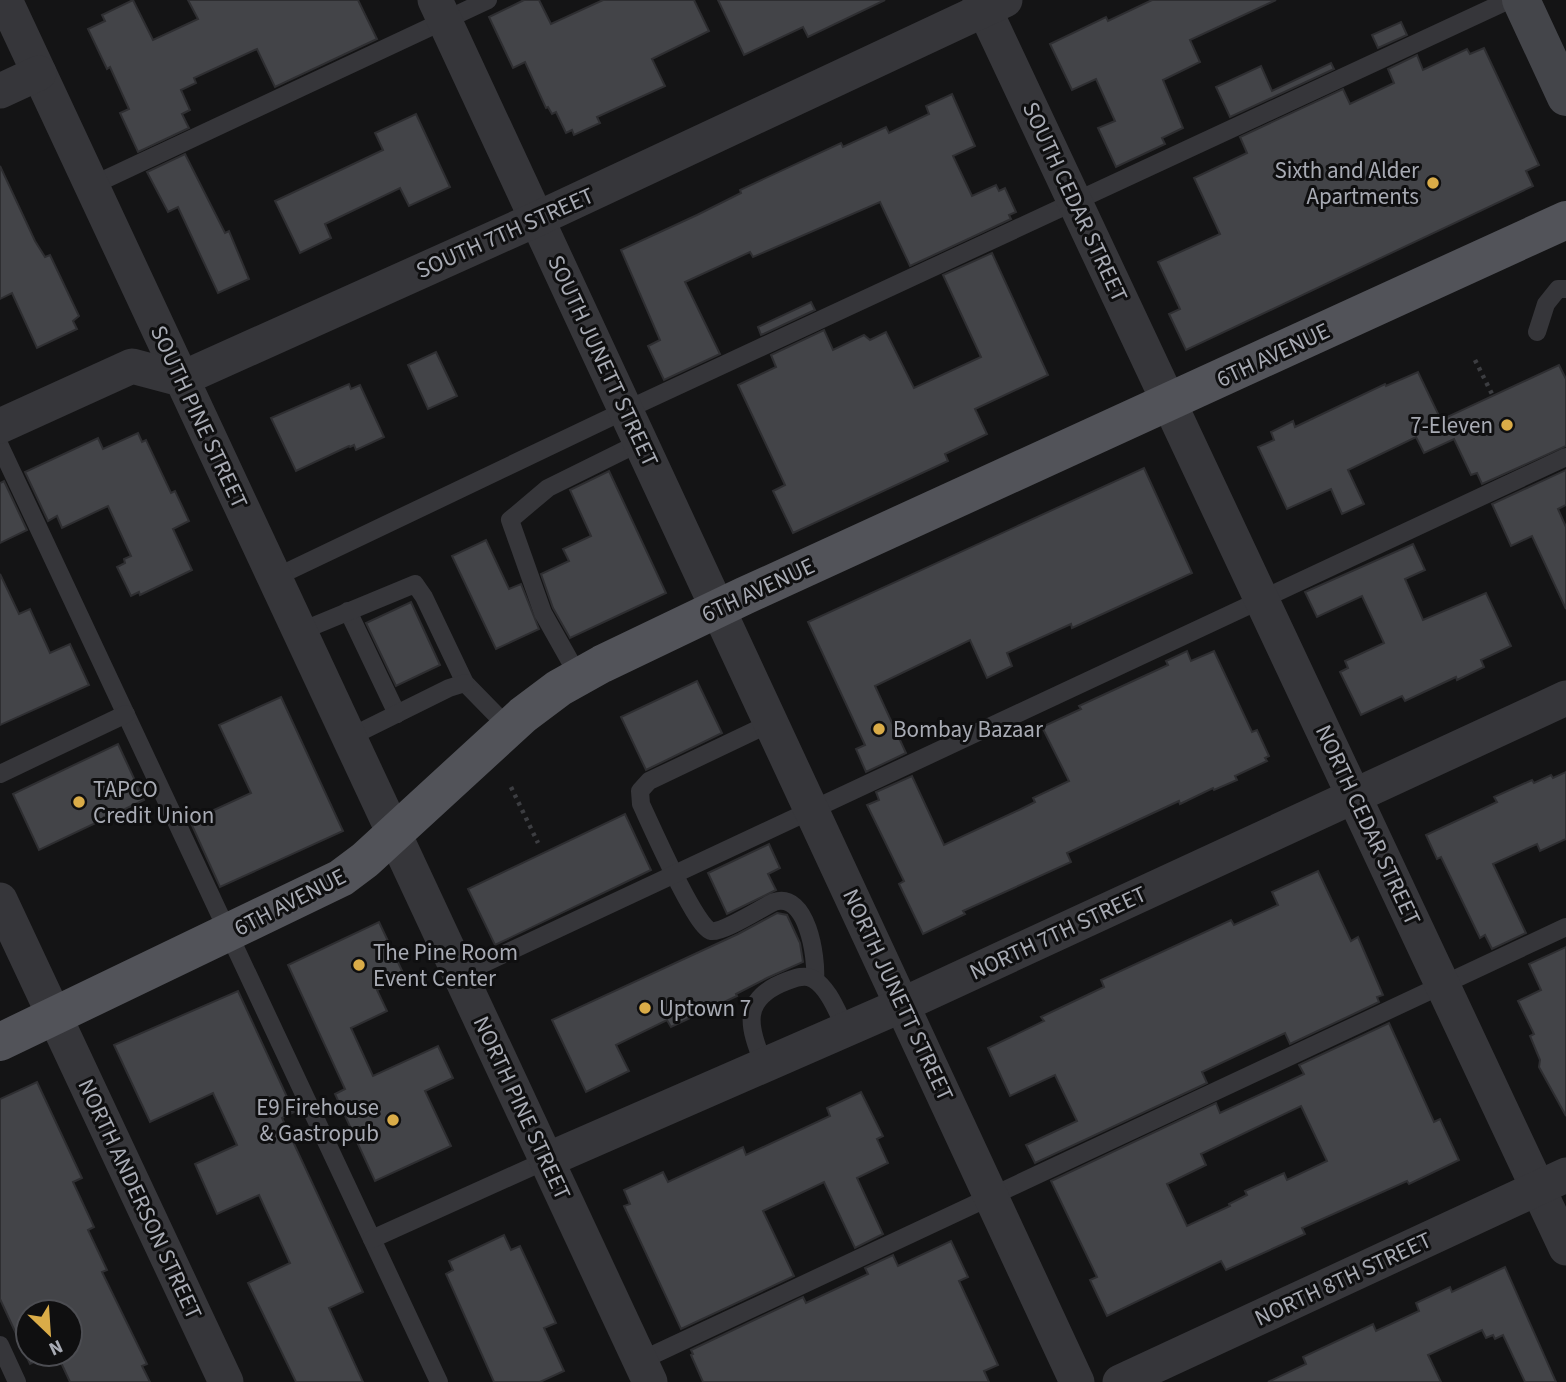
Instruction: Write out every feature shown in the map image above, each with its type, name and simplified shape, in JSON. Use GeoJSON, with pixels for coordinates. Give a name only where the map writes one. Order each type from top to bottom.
{"type":"FeatureCollection","features":[{"type":"Feature","properties":{"kind":"main road"},"geometry":{"type":"LineString","coordinates":[[1521,0],[1566,97]]}},
{"type":"Feature","properties":{"kind":"main road","name":"6TH AVENUE"},"geometry":{"type":"LineString","coordinates":[[0,1042],[341,878],[393,835],[509,728],[550,695],[579,677],[718,608],[1566,220]]}},
{"type":"Feature","properties":{"kind":"street","name":"SOUTH PINE STREET"},"geometry":{"type":"LineString","coordinates":[[5,0],[393,835]]}},
{"type":"Feature","properties":{"kind":"street","name":"SOUTH CEDAR STREET"},"geometry":{"type":"LineString","coordinates":[[990,3],[1074,201],[1169,403]]}},
{"type":"Feature","properties":{"kind":"street","name":"SOUTH 7TH STREET"},"geometry":{"type":"LineString","coordinates":[[181,379],[537,219],[990,3]]}},
{"type":"Feature","properties":{"kind":"street","name":"SOUTH JUNETT STREET"},"geometry":{"type":"LineString","coordinates":[[440,10],[718,608]]}},
{"type":"Feature","properties":{"kind":"street"},"geometry":{"type":"LineString","coordinates":[[0,91],[39,73]]}},
{"type":"Feature","properties":{"kind":"street"},"geometry":{"type":"LineString","coordinates":[[0,426],[132,366],[181,379]]}},
{"type":"Feature","properties":{"kind":"street","name":"NORTH CEDAR STREET"},"geometry":{"type":"LineString","coordinates":[[1169,403],[1442,985],[1552,1182],[1566,1248]]}},
{"type":"Feature","properties":{"kind":"street","name":"NORTH JUNETT STREET"},"geometry":{"type":"LineString","coordinates":[[718,608],[1077,1382]]}},
{"type":"Feature","properties":{"kind":"street","name":"NORTH 7TH STREET"},"geometry":{"type":"LineString","coordinates":[[548,1160],[902,1005],[1566,698]]}},
{"type":"Feature","properties":{"kind":"street","name":"NORTH PINE STREET"},"geometry":{"type":"LineString","coordinates":[[393,835],[645,1371]]}},
{"type":"Feature","properties":{"kind":"street","name":"NORTH ANDERSON STREET"},"geometry":{"type":"LineString","coordinates":[[0,900],[226,1382]]}},
{"type":"Feature","properties":{"kind":"street","name":"NORTH 8TH STREET"},"geometry":{"type":"LineString","coordinates":[[1121,1382],[1552,1182]]}},
{"type":"Feature","properties":{"kind":"lane"},"geometry":{"type":"LineString","coordinates":[[93,186],[440,10],[488,0]]}},
{"type":"Feature","properties":{"kind":"lane"},"geometry":{"type":"LineString","coordinates":[[274,578],[626,410],[1509,0]]}},
{"type":"Feature","properties":{"kind":"lane"},"geometry":{"type":"LineString","coordinates":[[1537,332],[1546,304],[1558,289],[1566,289]]}},
{"type":"Feature","properties":{"kind":"lane"},"geometry":{"type":"LineString","coordinates":[[579,677],[543,613],[510,520],[548,488],[641,442]]}},
{"type":"Feature","properties":{"kind":"lane"},"geometry":{"type":"LineString","coordinates":[[0,446],[439,1382]]}},
{"type":"Feature","properties":{"kind":"lane"},"geometry":{"type":"LineString","coordinates":[[459,975],[1566,457]]}},
{"type":"Feature","properties":{"kind":"lane"},"geometry":{"type":"LineString","coordinates":[[299,632],[415,584],[424,597],[465,683],[509,728]]}},
{"type":"Feature","properties":{"kind":"lane"},"geometry":{"type":"LineString","coordinates":[[348,611],[397,714]]}},
{"type":"Feature","properties":{"kind":"lane"},"geometry":{"type":"LineString","coordinates":[[348,738],[449,688],[465,683]]}},
{"type":"Feature","properties":{"kind":"lane"},"geometry":{"type":"LineString","coordinates":[[0,774],[126,714]]}},
{"type":"Feature","properties":{"kind":"lane"},"geometry":{"type":"LineString","coordinates":[[771,723],[649,780],[640,791],[640,804],[702,925],[713,931],[782,899],[793,903],[814,947],[815,980]]}},
{"type":"Feature","properties":{"kind":"lane"},"geometry":{"type":"LineString","coordinates":[[645,1371],[991,1197],[1566,927]]}},
{"type":"Feature","properties":{"kind":"lane"},"geometry":{"type":"LineString","coordinates":[[764,1065],[751,1033],[752,1014],[765,992],[784,982],[807,977],[815,980],[830,999],[846,1029]]}},
{"type":"Feature","properties":{"kind":"lane"},"geometry":{"type":"LineString","coordinates":[[372,1239],[548,1160]]}},
{"type":"Feature","properties":{"kind":"lane"},"geometry":{"type":"LineString","coordinates":[[0,1345],[17,1382]]}},
{"type":"Feature","properties":{"kind":"path"},"geometry":{"type":"LineString","coordinates":[[1475,360],[1493,396]]}},
{"type":"Feature","properties":{"kind":"path"},"geometry":{"type":"LineString","coordinates":[[511,787],[538,843]]}},
{"type":"Feature","properties":{"kind":"building"},"geometry":{"type":"Polygon","coordinates":[[[133,0],[153,40],[198,19],[188,0],[358,0],[377,39],[275,87],[257,49],[194,78],[196,83],[181,90],[190,110],[182,114],[189,128],[138,152],[120,113],[129,109],[110,67],[107,69],[88,29],[105,21],[102,15],[133,0]]]}},
{"type":"Feature","properties":{"kind":"building"},"geometry":{"type":"Polygon","coordinates":[[[524,0],[539,0],[551,24],[603,0],[694,0],[709,31],[652,59],[665,86],[597,117],[600,123],[574,135],[572,130],[566,133],[556,112],[552,114],[548,107],[546,108],[525,62],[513,68],[489,17],[524,0]]]}},
{"type":"Feature","properties":{"kind":"building"},"geometry":{"type":"Polygon","coordinates":[[[718,0],[885,0],[808,37],[803,27],[744,55],[718,0]]]}},
{"type":"Feature","properties":{"kind":"building"},"geometry":{"type":"Polygon","coordinates":[[[1152,0],[1276,0],[1190,40],[1200,62],[1163,80],[1183,128],[1162,138],[1165,144],[1116,167],[1098,128],[1115,121],[1096,79],[1072,90],[1050,44],[1106,17],[1108,21],[1152,0]]]}},
{"type":"Feature","properties":{"kind":"building"},"geometry":{"type":"Polygon","coordinates":[[[1401,22],[1407,35],[1378,48],[1372,35],[1401,22]]]}},
{"type":"Feature","properties":{"kind":"building","name":"Sixth and Alder Apartments"},"geometry":{"type":"Polygon","coordinates":[[[1484,48],[1539,165],[1526,171],[1533,186],[1186,350],[1169,314],[1180,309],[1158,262],[1220,234],[1194,178],[1247,153],[1240,137],[1343,89],[1350,104],[1394,83],[1388,69],[1417,55],[1423,70],[1467,49],[1470,54],[1484,48]]]}},
{"type":"Feature","properties":{"kind":"building"},"geometry":{"type":"Polygon","coordinates":[[[1331,63],[1334,69],[1230,117],[1216,87],[1261,66],[1272,91],[1331,63]]]}},
{"type":"Feature","properties":{"kind":"building"},"geometry":{"type":"Polygon","coordinates":[[[952,94],[975,146],[953,156],[972,196],[996,185],[999,191],[1005,188],[1016,212],[1009,215],[1011,219],[910,266],[880,202],[753,257],[750,252],[685,282],[720,354],[664,380],[648,346],[660,340],[621,250],[841,143],[843,147],[886,127],[889,133],[929,114],[926,106],[952,94]]]}},
{"type":"Feature","properties":{"kind":"building"},"geometry":{"type":"Polygon","coordinates":[[[416,114],[450,187],[409,206],[400,188],[325,224],[331,238],[300,253],[275,201],[383,150],[375,133],[416,114]]]}},
{"type":"Feature","properties":{"kind":"building"},"geometry":{"type":"Polygon","coordinates":[[[185,154],[225,233],[229,231],[249,279],[218,293],[178,207],[168,212],[147,172],[185,154]]]}},
{"type":"Feature","properties":{"kind":"building"},"geometry":{"type":"Polygon","coordinates":[[[0,166],[35,241],[45,257],[50,255],[79,316],[73,321],[77,329],[37,348],[12,293],[0,299],[0,166]]]}},
{"type":"Feature","properties":{"kind":"building"},"geometry":{"type":"Polygon","coordinates":[[[992,253],[1048,375],[975,409],[987,434],[945,454],[948,461],[793,533],[773,491],[785,485],[738,385],[776,367],[771,355],[824,330],[833,350],[864,335],[870,340],[886,332],[914,388],[981,357],[943,275],[992,253]]]}},
{"type":"Feature","properties":{"kind":"building"},"geometry":{"type":"Polygon","coordinates":[[[811,302],[815,310],[761,335],[758,327],[811,302]]]}},
{"type":"Feature","properties":{"kind":"building"},"geometry":{"type":"Polygon","coordinates":[[[436,352],[457,396],[428,409],[408,365],[436,352]]]}},
{"type":"Feature","properties":{"kind":"building"},"geometry":{"type":"Polygon","coordinates":[[[1559,365],[1566,379],[1566,446],[1482,484],[1477,473],[1471,475],[1454,439],[1424,453],[1416,437],[1348,470],[1364,504],[1342,514],[1331,489],[1287,509],[1258,447],[1274,440],[1271,432],[1293,421],[1295,427],[1385,384],[1386,386],[1418,372],[1441,420],[1559,365]]]}},
{"type":"Feature","properties":{"kind":"building"},"geometry":{"type":"Polygon","coordinates":[[[349,384],[351,389],[360,385],[384,437],[356,450],[354,445],[349,446],[296,471],[271,418],[349,384]]]}},
{"type":"Feature","properties":{"kind":"building"},"geometry":{"type":"Polygon","coordinates":[[[138,433],[142,442],[146,440],[171,493],[175,491],[189,521],[173,529],[192,570],[140,595],[139,592],[131,596],[117,567],[131,556],[108,506],[62,528],[57,516],[48,521],[25,472],[98,438],[103,449],[138,433]]]}},
{"type":"Feature","properties":{"kind":"building"},"geometry":{"type":"Polygon","coordinates":[[[1144,468],[1192,573],[1072,628],[1071,624],[1007,653],[1012,666],[987,678],[970,640],[875,686],[906,753],[866,772],[856,749],[865,745],[808,622],[1144,468]]]}},
{"type":"Feature","properties":{"kind":"building"},"geometry":{"type":"Polygon","coordinates":[[[1566,470],[1566,505],[1558,509],[1566,527],[1566,609],[1532,536],[1511,546],[1492,504],[1566,470]]]}},
{"type":"Feature","properties":{"kind":"building"},"geometry":{"type":"Polygon","coordinates":[[[609,471],[666,593],[570,638],[553,608],[541,574],[569,561],[563,549],[591,536],[570,490],[609,471]]]}},
{"type":"Feature","properties":{"kind":"building"},"geometry":{"type":"Polygon","coordinates":[[[4,481],[27,530],[0,543],[0,483],[4,481]]]}},
{"type":"Feature","properties":{"kind":"building"},"geometry":{"type":"Polygon","coordinates":[[[486,540],[509,589],[521,584],[539,629],[496,649],[452,556],[486,540]]]}},
{"type":"Feature","properties":{"kind":"building"},"geometry":{"type":"Polygon","coordinates":[[[1413,544],[1425,570],[1405,579],[1423,620],[1486,593],[1511,646],[1481,660],[1484,667],[1457,680],[1456,677],[1405,701],[1402,696],[1361,715],[1340,672],[1348,668],[1345,661],[1384,643],[1362,596],[1317,617],[1305,592],[1413,544]]]}},
{"type":"Feature","properties":{"kind":"building"},"geometry":{"type":"Polygon","coordinates":[[[0,574],[19,614],[30,609],[50,653],[70,644],[89,685],[0,725],[0,574]]]}},
{"type":"Feature","properties":{"kind":"building"},"geometry":{"type":"Polygon","coordinates":[[[411,602],[440,665],[396,686],[366,623],[411,602]]]}},
{"type":"Feature","properties":{"kind":"building"},"geometry":{"type":"Polygon","coordinates":[[[1187,651],[1191,661],[1214,651],[1252,732],[1257,730],[1269,756],[1265,758],[1267,761],[1235,776],[1237,780],[1180,804],[1179,801],[1067,853],[1071,862],[963,911],[965,914],[923,934],[899,884],[904,881],[867,805],[879,800],[876,792],[912,776],[944,845],[1035,802],[1033,798],[1069,781],[1042,727],[1081,709],[1079,706],[1168,665],[1166,661],[1187,651]]]}},
{"type":"Feature","properties":{"kind":"building"},"geometry":{"type":"Polygon","coordinates":[[[697,681],[722,733],[646,770],[621,717],[697,681]]]}},
{"type":"Feature","properties":{"kind":"building"},"geometry":{"type":"Polygon","coordinates":[[[281,697],[343,831],[220,887],[190,821],[251,793],[219,725],[281,697]]]}},
{"type":"Feature","properties":{"kind":"building"},"geometry":{"type":"Polygon","coordinates":[[[118,744],[144,800],[39,850],[13,794],[118,744]]]}},
{"type":"Feature","properties":{"kind":"building"},"geometry":{"type":"Polygon","coordinates":[[[1566,772],[1566,839],[1540,851],[1537,844],[1493,864],[1526,933],[1492,949],[1485,935],[1480,938],[1441,857],[1437,859],[1426,835],[1497,802],[1494,797],[1532,780],[1534,783],[1566,772]]]}},
{"type":"Feature","properties":{"kind":"building"},"geometry":{"type":"Polygon","coordinates":[[[625,814],[651,870],[495,945],[468,889],[625,814]]]}},
{"type":"Feature","properties":{"kind":"building"},"geometry":{"type":"Polygon","coordinates":[[[769,844],[780,868],[768,874],[776,890],[727,914],[708,873],[769,844]]]}},
{"type":"Feature","properties":{"kind":"building"},"geometry":{"type":"Polygon","coordinates":[[[1318,871],[1351,941],[1358,937],[1383,995],[1377,997],[1379,1002],[1290,1044],[1285,1033],[1202,1072],[1207,1083],[1035,1163],[1026,1145],[1077,1121],[1055,1075],[1010,1096],[988,1048],[1044,1021],[1041,1017],[1104,987],[1101,980],[1231,920],[1234,925],[1278,905],[1272,892],[1318,871]]]}},
{"type":"Feature","properties":{"kind":"building","name":"Uptown 7"},"geometry":{"type":"Polygon","coordinates":[[[777,913],[787,915],[800,943],[803,962],[671,1027],[667,1020],[616,1045],[629,1071],[586,1092],[552,1020],[738,934],[777,913]]]}},
{"type":"Feature","properties":{"kind":"building"},"geometry":{"type":"Polygon","coordinates":[[[379,922],[405,977],[377,990],[387,1011],[351,1028],[373,1076],[438,1046],[453,1078],[425,1091],[451,1146],[375,1181],[335,1094],[345,1089],[288,965],[379,922]]]}},
{"type":"Feature","properties":{"kind":"building"},"geometry":{"type":"Polygon","coordinates":[[[1566,947],[1566,1116],[1539,1067],[1540,1060],[1530,1036],[1534,1034],[1518,1001],[1541,990],[1529,964],[1566,947]]]}},
{"type":"Feature","properties":{"kind":"building"},"geometry":{"type":"Polygon","coordinates":[[[238,991],[294,1112],[282,1118],[363,1292],[329,1308],[363,1382],[296,1382],[248,1283],[290,1263],[259,1195],[217,1214],[195,1164],[237,1145],[213,1093],[150,1122],[114,1045],[238,991]]]}},
{"type":"Feature","properties":{"kind":"building"},"geometry":{"type":"Polygon","coordinates":[[[1389,1023],[1434,1122],[1440,1119],[1459,1160],[1409,1184],[1407,1181],[1302,1228],[1305,1234],[1226,1270],[1221,1261],[1107,1316],[1090,1280],[1097,1277],[1051,1181],[1216,1103],[1220,1113],[1304,1074],[1299,1065],[1389,1023]],[[1301,1106],[1201,1154],[1206,1165],[1167,1184],[1187,1226],[1230,1206],[1229,1204],[1247,1195],[1245,1191],[1284,1173],[1287,1180],[1327,1161],[1301,1106]]]}},
{"type":"Feature","properties":{"kind":"building"},"geometry":{"type":"Polygon","coordinates":[[[37,1082],[82,1178],[73,1182],[94,1227],[88,1230],[107,1270],[102,1272],[147,1364],[142,1366],[150,1382],[70,1382],[64,1368],[84,1368],[84,1298],[14,1298],[14,1329],[0,1299],[0,1099],[37,1082]]]}},
{"type":"Feature","properties":{"kind":"building"},"geometry":{"type":"Polygon","coordinates":[[[861,1092],[883,1136],[877,1139],[888,1163],[857,1178],[883,1234],[855,1248],[824,1182],[763,1211],[794,1276],[681,1329],[624,1206],[630,1204],[624,1190],[663,1172],[668,1182],[743,1147],[746,1155],[830,1116],[827,1108],[861,1092]]]}},
{"type":"Feature","properties":{"kind":"building"},"geometry":{"type":"Polygon","coordinates":[[[504,1235],[511,1250],[520,1246],[556,1323],[544,1328],[564,1371],[540,1382],[494,1382],[446,1274],[453,1270],[449,1261],[504,1235]]]}},
{"type":"Feature","properties":{"kind":"building"},"geometry":{"type":"Polygon","coordinates":[[[951,1241],[968,1277],[959,1281],[998,1365],[984,1371],[989,1382],[703,1382],[691,1350],[803,1297],[806,1303],[868,1274],[865,1268],[893,1255],[898,1266],[951,1241]]]}},
{"type":"Feature","properties":{"kind":"building"},"geometry":{"type":"Polygon","coordinates":[[[1505,1267],[1556,1382],[1525,1382],[1503,1335],[1495,1339],[1493,1335],[1486,1338],[1482,1330],[1428,1355],[1441,1382],[1268,1382],[1306,1364],[1303,1357],[1373,1324],[1376,1331],[1419,1311],[1416,1303],[1450,1287],[1452,1292],[1505,1267]]]}},
{"type":"Feature","properties":{"kind":"place","name":"Sixth and Alder Apartments"},"geometry":{"type":"Point","coordinates":[1433,183]}},
{"type":"Feature","properties":{"kind":"place","name":"7-Eleven"},"geometry":{"type":"Point","coordinates":[1507,425]}},
{"type":"Feature","properties":{"kind":"place","name":"Bombay Bazaar"},"geometry":{"type":"Point","coordinates":[879,729]}},
{"type":"Feature","properties":{"kind":"place","name":"TAPCO Credit Union"},"geometry":{"type":"Point","coordinates":[79,802]}},
{"type":"Feature","properties":{"kind":"place","name":"The Pine Room Event Center"},"geometry":{"type":"Point","coordinates":[359,965]}},
{"type":"Feature","properties":{"kind":"place","name":"Uptown 7"},"geometry":{"type":"Point","coordinates":[645,1008]}},
{"type":"Feature","properties":{"kind":"place","name":"E9 Firehouse & Gastropub"},"geometry":{"type":"Point","coordinates":[393,1120]}}]}
